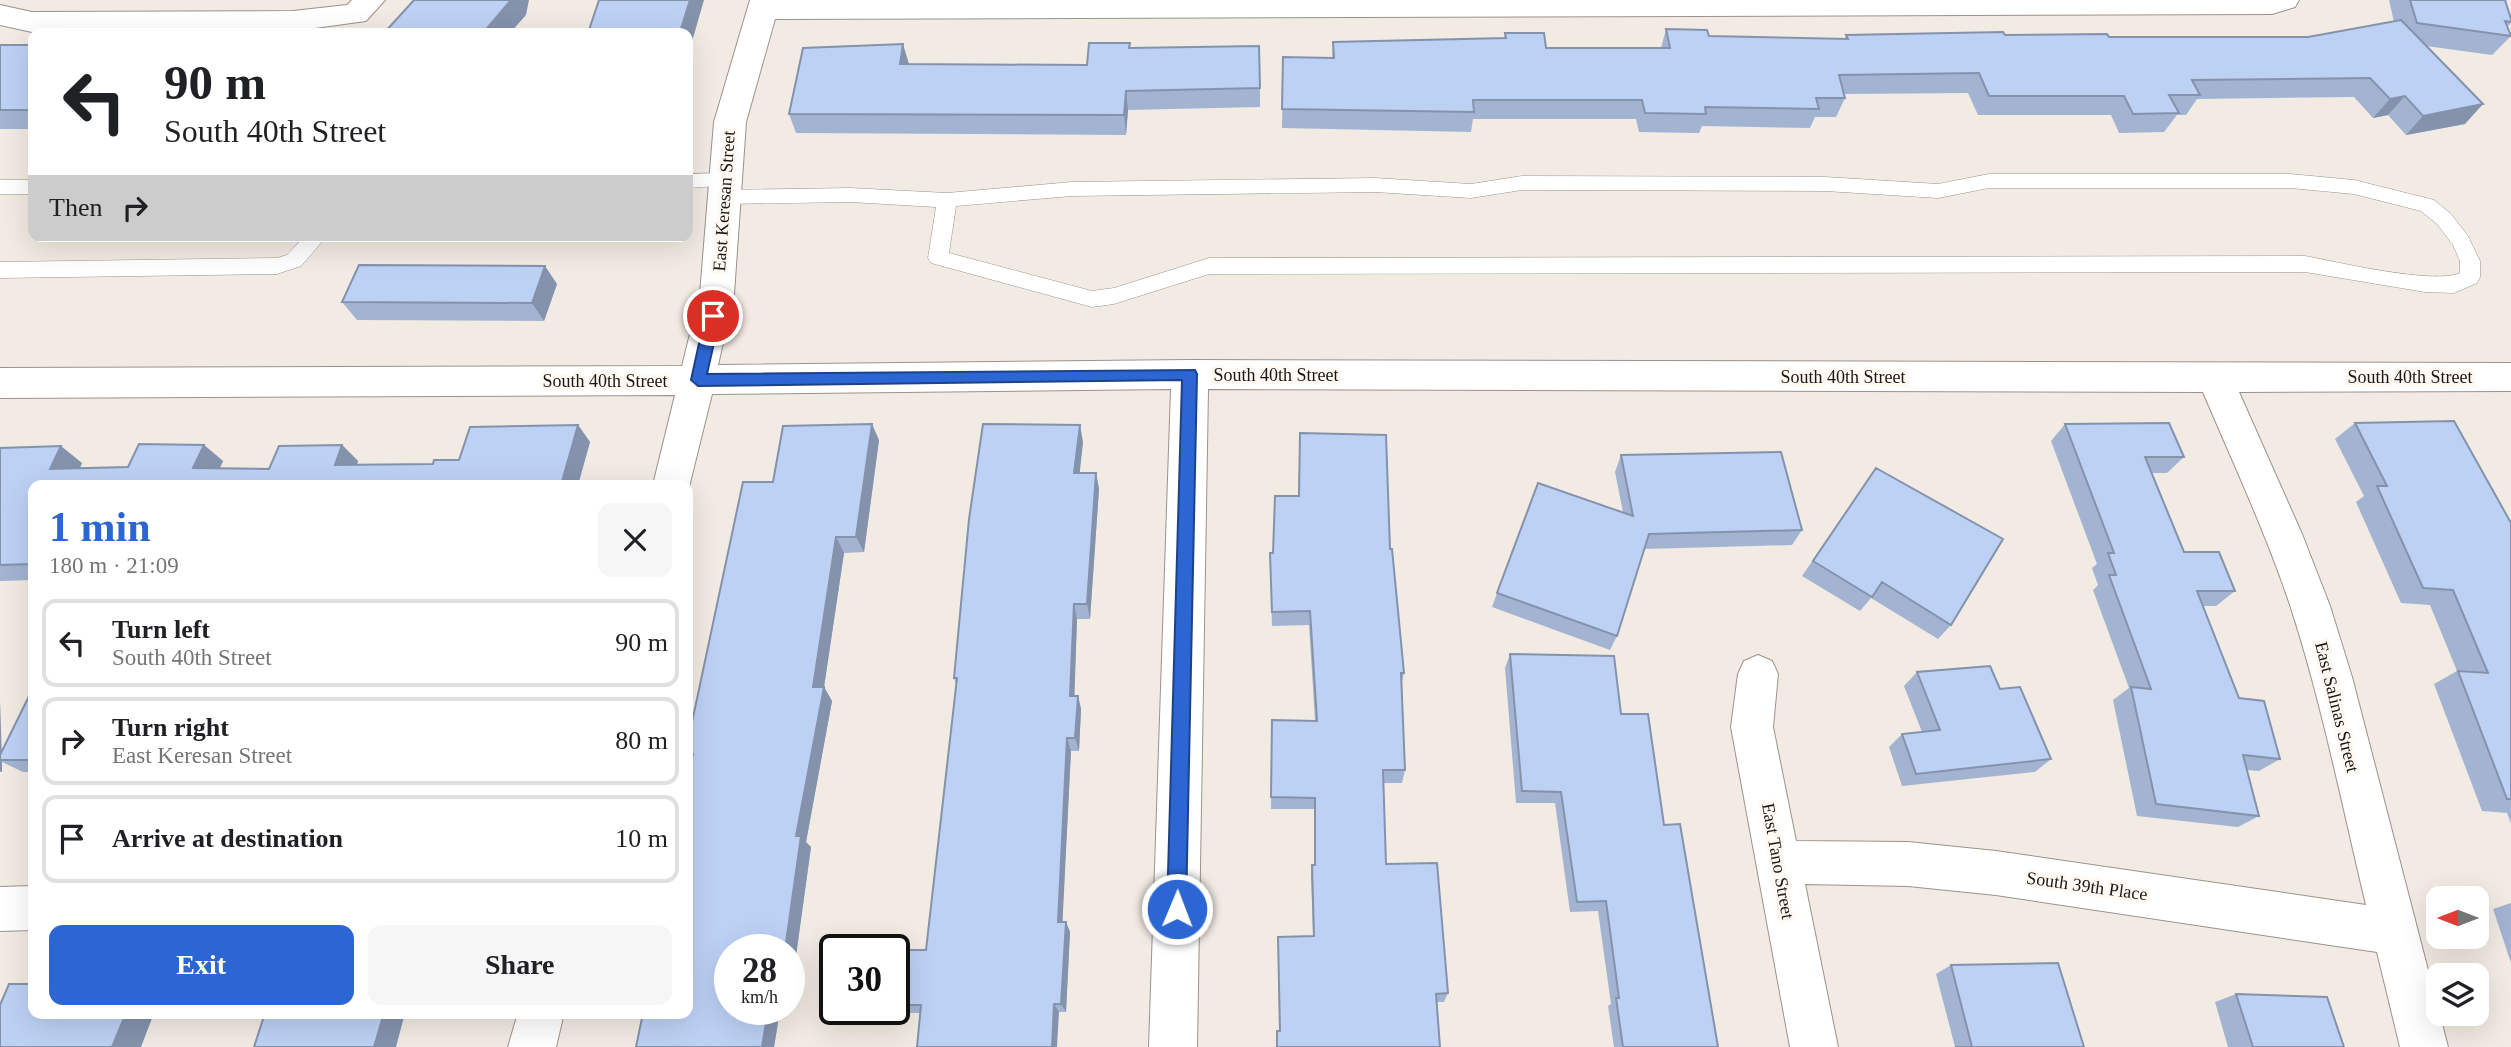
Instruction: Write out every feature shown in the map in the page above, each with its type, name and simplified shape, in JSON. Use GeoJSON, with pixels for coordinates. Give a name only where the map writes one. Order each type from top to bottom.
{"type":"FeatureCollection","features":[{"type":"Feature","properties":{"kind":"street"},"geometry":{"type":"LineString","coordinates":[[764,5],[2273,4],[2284,0]]}},
{"type":"Feature","properties":{"kind":"street","name":"East Keresan Street"},"geometry":{"type":"LineString","coordinates":[[673,480],[717,294],[730,122],[764,5]]}},
{"type":"Feature","properties":{"kind":"street"},"geometry":{"type":"LineString","coordinates":[[0,15],[32,22],[293,21],[363,7]]}},
{"type":"Feature","properties":{"kind":"street"},"geometry":{"type":"LineString","coordinates":[[1173,1047],[1190,374]]}},
{"type":"Feature","properties":{"kind":"street","name":"South 40th Street"},"geometry":{"type":"LineString","coordinates":[[0,383],[698,380],[1190,374],[2215,379],[2511,377]]}},
{"type":"Feature","properties":{"kind":"street","name":"East Salinas Street"},"geometry":{"type":"LineString","coordinates":[[2215,379],[2283,534],[2310,606],[2331,677],[2424,1047]]}},
{"type":"Feature","properties":{"kind":"street","name":"East Tano Street"},"geometry":{"type":"LineString","coordinates":[[1758,674],[1752,727],[1814,1047]]}},
{"type":"Feature","properties":{"kind":"street","name":"South 39th Place"},"geometry":{"type":"LineString","coordinates":[[1779,862],[1908,864],[1996,873],[2394,932]]}},
{"type":"Feature","properties":{"kind":"street"},"geometry":{"type":"LineString","coordinates":[[0,909],[28,908]]}},
{"type":"Feature","properties":{"kind":"street"},"geometry":{"type":"LineString","coordinates":[[533,1047],[540,1019]]}},
{"type":"Feature","properties":{"kind":"lane"},"geometry":{"type":"LineString","coordinates":[[693,182],[725,188],[947,200],[1114,188],[1375,185],[1471,191],[1522,183],[1825,184],[1938,191],[1989,181],[2290,181],[2354,187],[2427,205],[2444,219],[2460,241],[2470,261],[2470,277],[2454,285],[2425,284],[2305,264],[1209,266],[1114,296],[1091,299],[938,258],[947,200]]}},
{"type":"Feature","properties":{"kind":"lane"},"geometry":{"type":"LineString","coordinates":[[0,187],[28,187]]}},
{"type":"Feature","properties":{"kind":"lane"},"geometry":{"type":"LineString","coordinates":[[0,270],[277,266],[294,261],[311,242]]}},
{"type":"Feature","properties":{"kind":"building"},"geometry":{"type":"Polygon","coordinates":[[[414,0],[511,0],[487,28],[389,28],[414,0]]]}},
{"type":"Feature","properties":{"kind":"building"},"geometry":{"type":"Polygon","coordinates":[[[599,0],[690,0],[681,28],[590,28],[599,0]]]}},
{"type":"Feature","properties":{"kind":"building"},"geometry":{"type":"Polygon","coordinates":[[[2410,0],[2505,0],[2511,22],[2505,21],[2511,36],[2417,23],[2410,0]]]}},
{"type":"Feature","properties":{"kind":"building"},"geometry":{"type":"Polygon","coordinates":[[[2401,20],[2483,104],[2423,116],[2405,96],[2390,99],[2370,78],[2192,80],[2200,95],[2169,95],[2179,113],[2133,114],[2124,96],[1989,96],[1979,73],[1839,75],[1845,98],[1816,98],[1819,109],[1705,107],[1706,114],[1645,113],[1642,100],[1473,100],[1474,112],[1282,109],[1283,57],[1334,58],[1333,42],[1506,38],[1505,33],[1544,33],[1546,48],[1670,48],[1666,29],[1707,30],[1709,36],[1848,39],[1846,35],[2003,32],[2005,35],[2107,34],[2109,37],[2308,37],[2401,20]]]}},
{"type":"Feature","properties":{"kind":"building"},"geometry":{"type":"Polygon","coordinates":[[[1089,43],[1130,43],[1129,48],[1259,46],[1260,88],[1126,91],[1124,115],[789,114],[803,48],[903,44],[900,64],[1087,65],[1089,43]]]}},
{"type":"Feature","properties":{"kind":"building"},"geometry":{"type":"Polygon","coordinates":[[[0,45],[28,45],[28,110],[0,110],[0,45]]]}},
{"type":"Feature","properties":{"kind":"building"},"geometry":{"type":"Polygon","coordinates":[[[359,265],[545,266],[532,303],[342,302],[359,265]]]}},
{"type":"Feature","properties":{"kind":"building"},"geometry":{"type":"Polygon","coordinates":[[[2454,421],[2511,523],[2511,799],[2507,799],[2458,671],[2488,673],[2453,590],[2423,588],[2377,486],[2387,486],[2355,423],[2454,421]]]}},
{"type":"Feature","properties":{"kind":"building"},"geometry":{"type":"Polygon","coordinates":[[[2169,423],[2184,457],[2145,457],[2184,552],[2219,552],[2235,591],[2197,591],[2239,698],[2264,701],[2280,759],[2243,755],[2259,816],[2156,804],[2131,687],[2151,689],[2109,575],[2116,575],[2108,553],[2114,553],[2065,424],[2169,423]]]}},
{"type":"Feature","properties":{"kind":"building"},"geometry":{"type":"Polygon","coordinates":[[[872,424],[856,537],[836,537],[813,687],[824,687],[796,836],[801,836],[787,934],[714,934],[714,1025],[766,1025],[762,1047],[636,1047],[642,1019],[693,1019],[693,717],[743,482],[773,482],[783,426],[872,424]]]}},
{"type":"Feature","properties":{"kind":"building"},"geometry":{"type":"Polygon","coordinates":[[[983,424],[1080,425],[1074,473],[1096,473],[1087,604],[1074,604],[1070,696],[1078,696],[1075,738],[1067,738],[1058,922],[1066,922],[1061,1004],[1054,1004],[1052,1047],[917,1047],[921,1005],[910,1005],[910,950],[926,950],[957,678],[954,678],[969,519],[983,424]]]}},
{"type":"Feature","properties":{"kind":"building"},"geometry":{"type":"Polygon","coordinates":[[[578,425],[562,480],[28,480],[28,564],[0,565],[0,448],[61,446],[50,469],[128,467],[139,444],[204,445],[193,468],[269,469],[279,446],[342,445],[335,465],[433,464],[434,460],[459,460],[470,427],[578,425]]]}},
{"type":"Feature","properties":{"kind":"building"},"geometry":{"type":"Polygon","coordinates":[[[1300,433],[1386,435],[1390,549],[1404,673],[1401,673],[1405,770],[1383,770],[1386,864],[1437,863],[1448,993],[1436,994],[1440,1047],[1277,1047],[1277,1031],[1280,1031],[1278,937],[1314,936],[1312,865],[1315,865],[1315,798],[1271,797],[1272,720],[1317,721],[1310,611],[1272,612],[1270,553],[1273,553],[1275,496],[1299,496],[1300,433]]]}},
{"type":"Feature","properties":{"kind":"building"},"geometry":{"type":"Polygon","coordinates":[[[1781,452],[1802,530],[1649,534],[1617,636],[1497,593],[1538,483],[1633,516],[1621,455],[1781,452]]]}},
{"type":"Feature","properties":{"kind":"building"},"geometry":{"type":"Polygon","coordinates":[[[1876,468],[2003,539],[1951,625],[1882,582],[1872,597],[1813,561],[1876,468]]]}},
{"type":"Feature","properties":{"kind":"building"},"geometry":{"type":"Polygon","coordinates":[[[1510,654],[1614,656],[1621,714],[1648,714],[1664,825],[1680,824],[1718,1047],[1623,1047],[1606,901],[1577,902],[1561,792],[1522,791],[1510,654]]]}},
{"type":"Feature","properties":{"kind":"building"},"geometry":{"type":"Polygon","coordinates":[[[1990,666],[2000,689],[2020,687],[2051,759],[1916,774],[1902,734],[1940,730],[1917,672],[1990,666]]]}},
{"type":"Feature","properties":{"kind":"building"},"geometry":{"type":"Polygon","coordinates":[[[28,698],[28,760],[0,760],[28,698]]]}},
{"type":"Feature","properties":{"kind":"building"},"geometry":{"type":"Polygon","coordinates":[[[2058,963],[2084,1047],[1972,1047],[1951,965],[2058,963]]]}},
{"type":"Feature","properties":{"kind":"building"},"geometry":{"type":"Polygon","coordinates":[[[9,984],[28,984],[28,1019],[124,1019],[112,1047],[0,1047],[0,1005],[9,984]]]}},
{"type":"Feature","properties":{"kind":"building"},"geometry":{"type":"Polygon","coordinates":[[[2236,994],[2327,997],[2344,1047],[2253,1047],[2236,994]]]}},
{"type":"Feature","properties":{"kind":"building"},"geometry":{"type":"Polygon","coordinates":[[[263,1019],[382,1019],[374,1047],[254,1047],[263,1019]]]}},
{"type":"Feature","properties":{"kind":"route"},"geometry":{"type":"LineString","coordinates":[[713,316],[698,380],[1190,374],[1177,909]]}}]}
